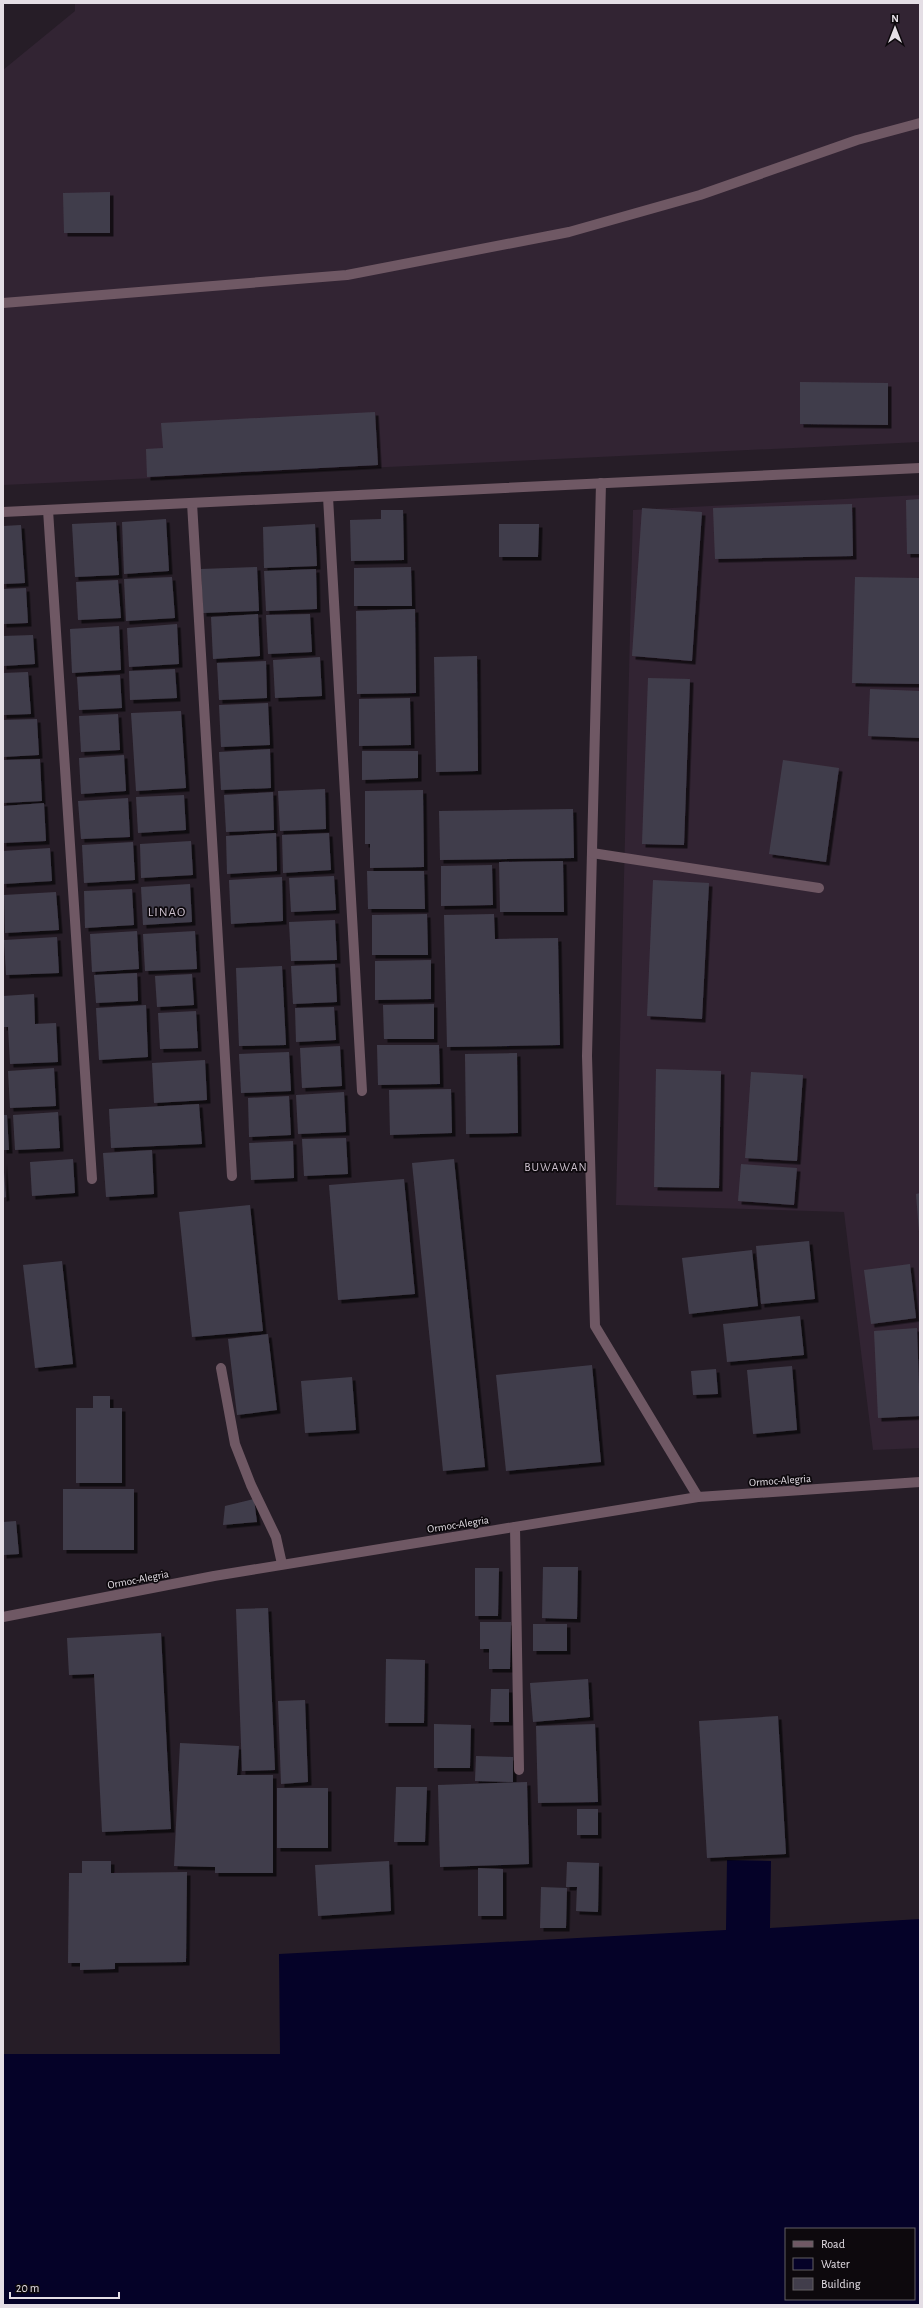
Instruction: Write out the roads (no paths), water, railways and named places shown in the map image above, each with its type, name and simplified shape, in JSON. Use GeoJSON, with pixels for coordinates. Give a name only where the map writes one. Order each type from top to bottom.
{"type":"FeatureCollection","features":[{"type":"Feature","properties":{"kind":"street"},"geometry":{"type":"LineString","coordinates":[[3,303],[347,275],[569,232],[700,195],[857,140],[920,123]]}},
{"type":"Feature","properties":{"kind":"street"},"geometry":{"type":"LineString","coordinates":[[3,512],[920,468]]}},
{"type":"Feature","properties":{"kind":"street"},"geometry":{"type":"LineString","coordinates":[[601,483],[587,1056],[595,1326],[698,1497]]}},
{"type":"Feature","properties":{"kind":"street"},"geometry":{"type":"LineString","coordinates":[[328,496],[362,1090]]}},
{"type":"Feature","properties":{"kind":"street"},"geometry":{"type":"LineString","coordinates":[[192,503],[232,1176]]}},
{"type":"Feature","properties":{"kind":"street"},"geometry":{"type":"LineString","coordinates":[[48,510],[92,1179]]}},
{"type":"Feature","properties":{"kind":"street"},"geometry":{"type":"LineString","coordinates":[[592,853],[819,888]]}},
{"type":"Feature","properties":{"kind":"street"},"geometry":{"type":"LineString","coordinates":[[221,1368],[234,1444],[251,1485],[276,1537],[282,1564]]}},
{"type":"Feature","properties":{"kind":"street","name":"Ormoc-Alegria"},"geometry":{"type":"LineString","coordinates":[[3,1617],[282,1564],[698,1497],[920,1482]]}},
{"type":"Feature","properties":{"kind":"street"},"geometry":{"type":"LineString","coordinates":[[515,1527],[519,1770]]}},
{"type":"Feature","properties":{"kind":"water"},"geometry":{"type":"Polygon","coordinates":[[[727,1860],[771,1861],[770,1928],[920,1919],[920,2305],[3,2305],[3,2054],[280,2054],[279,1954],[726,1930],[727,1860]]]}},
{"type":"Feature","properties":{"kind":"district","name":"LINAO"},"geometry":{"type":"Point","coordinates":[167,911]}},
{"type":"Feature","properties":{"kind":"district","name":"BUWAWAN"},"geometry":{"type":"Point","coordinates":[556,1167]}}]}
